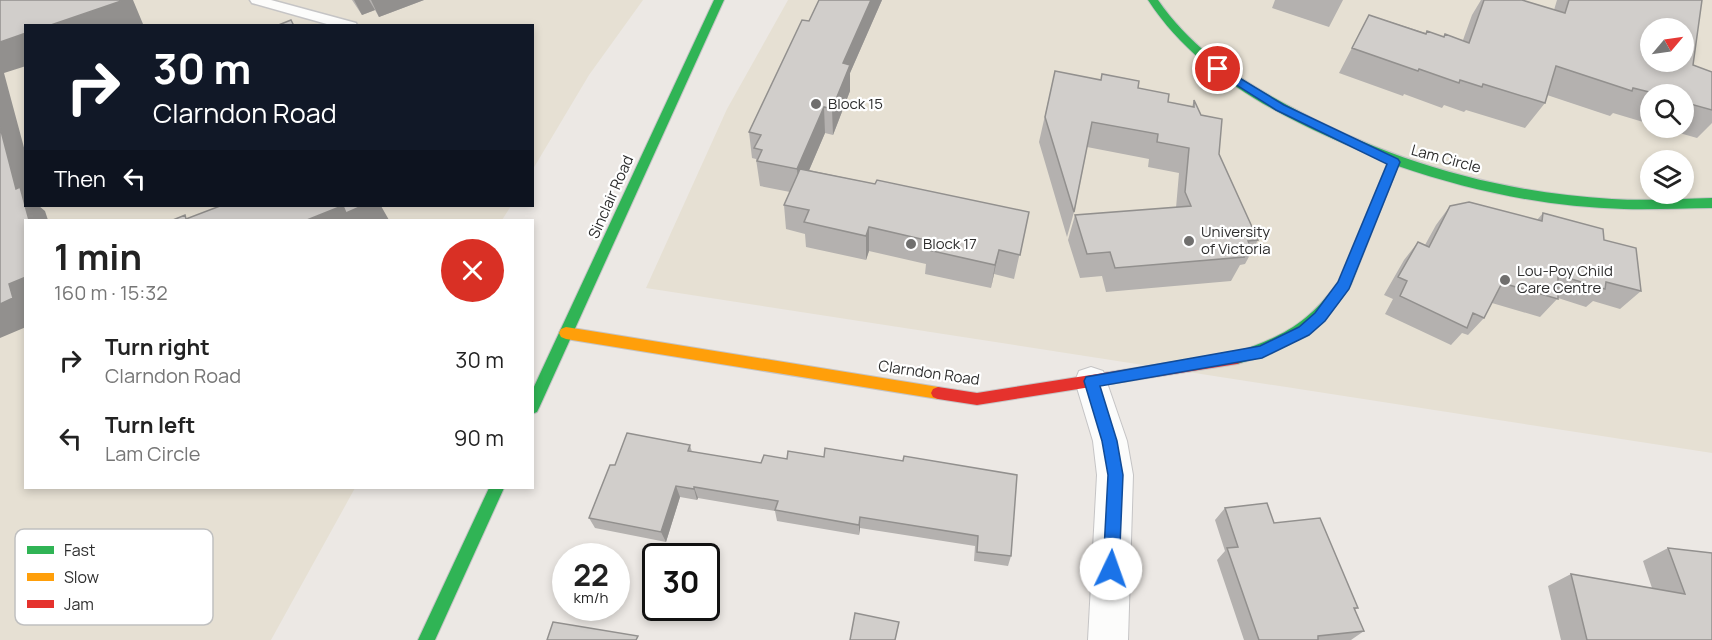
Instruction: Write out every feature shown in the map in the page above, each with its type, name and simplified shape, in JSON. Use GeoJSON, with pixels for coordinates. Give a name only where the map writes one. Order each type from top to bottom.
{"type":"FeatureCollection","features":[{"type":"Feature","properties":{"kind":"street","name":"Sinclair Road"},"geometry":{"type":"LineString","coordinates":[[534,404],[718,0]]}},
{"type":"Feature","properties":{"kind":"street","name":"Lam Circle"},"geometry":{"type":"LineString","coordinates":[[1153,0],[1168,23],[1192,46],[1250,90],[1343,139],[1394,162],[1474,184],[1531,196],[1613,204],[1712,203]]}},
{"type":"Feature","properties":{"kind":"street","name":"Clarndon Road"},"geometry":{"type":"LineString","coordinates":[[566,333],[977,399],[1262,352],[1304,331],[1320,317],[1344,285],[1394,162]]}},
{"type":"Feature","properties":{"kind":"street"},"geometry":{"type":"LineString","coordinates":[[1091,381],[1110,441],[1115,475],[1108,640]]}},
{"type":"Feature","properties":{"kind":"street"},"geometry":{"type":"LineString","coordinates":[[426,640],[496,489]]}},
{"type":"Feature","properties":{"kind":"lane"},"geometry":{"type":"LineString","coordinates":[[256,0],[344,24]]}},
{"type":"Feature","properties":{"kind":"shaded area"},"geometry":{"type":"Polygon","coordinates":[[[0,0],[643,0],[589,75],[534,167],[534,24],[24,24],[24,207],[510,207],[503,219],[24,219],[24,489],[354,489],[271,640],[0,640],[0,0]]]}},
{"type":"Feature","properties":{"kind":"shaded area","name":"University of Victoria"},"geometry":{"type":"Polygon","coordinates":[[[788,0],[1712,0],[1712,453],[646,288],[727,109],[788,0]]]}},
{"type":"Feature","properties":{"kind":"building"},"geometry":{"type":"Polygon","coordinates":[[[0,0],[124,0],[54,24],[24,24],[24,34],[0,42],[0,0]]]}},
{"type":"Feature","properties":{"kind":"building"},"geometry":{"type":"Polygon","coordinates":[[[819,0],[871,0],[843,63],[850,65],[832,109],[824,107],[797,169],[757,161],[762,150],[754,148],[761,135],[749,132],[802,20],[809,21],[819,0]]]}},
{"type":"Feature","properties":{"kind":"building"},"geometry":{"type":"Polygon","coordinates":[[[1484,0],[1522,0],[1565,13],[1569,0],[1702,0],[1694,58],[1694,18],[1640,18],[1640,72],[1694,72],[1694,65],[1712,72],[1712,110],[1694,105],[1694,84],[1640,84],[1640,90],[1633,88],[1632,91],[1556,66],[1545,103],[1483,84],[1482,87],[1460,80],[1459,83],[1352,48],[1369,15],[1426,34],[1427,31],[1444,37],[1445,34],[1469,43],[1484,0]]]}},
{"type":"Feature","properties":{"kind":"building"},"geometry":{"type":"Polygon","coordinates":[[[291,20],[293,24],[281,24],[291,20]]]}},
{"type":"Feature","properties":{"kind":"building"},"geometry":{"type":"Polygon","coordinates":[[[1055,71],[1101,80],[1102,74],[1139,81],[1138,88],[1169,94],[1168,102],[1194,107],[1194,100],[1201,115],[1222,119],[1219,154],[1258,240],[1248,241],[1250,246],[1239,247],[1244,257],[1115,268],[1110,252],[1087,254],[1075,215],[1191,206],[1185,192],[1189,148],[1157,142],[1158,134],[1092,122],[1074,212],[1045,117],[1055,71]]]}},
{"type":"Feature","properties":{"kind":"building"},"geometry":{"type":"Polygon","coordinates":[[[0,127],[16,189],[20,187],[29,219],[24,219],[24,278],[9,284],[13,298],[0,304],[0,127]]]}},
{"type":"Feature","properties":{"kind":"building"},"geometry":{"type":"Polygon","coordinates":[[[800,169],[875,184],[877,180],[1029,212],[1020,255],[999,250],[995,265],[928,250],[930,241],[869,227],[866,236],[804,222],[809,210],[784,205],[800,169]]]}},
{"type":"Feature","properties":{"kind":"building","name":"Lou-Poy Child Care Centre"},"geometry":{"type":"Polygon","coordinates":[[[1469,202],[1542,221],[1543,213],[1603,229],[1604,240],[1636,248],[1641,291],[1606,282],[1605,289],[1558,275],[1558,299],[1502,283],[1484,318],[1473,313],[1467,328],[1400,296],[1407,281],[1398,277],[1418,242],[1429,247],[1450,206],[1469,202]]]}},
{"type":"Feature","properties":{"kind":"building"},"geometry":{"type":"Polygon","coordinates":[[[217,207],[340,207],[310,219],[186,219],[217,207]]]}},
{"type":"Feature","properties":{"kind":"building"},"geometry":{"type":"Polygon","coordinates":[[[343,207],[360,207],[346,213],[343,207]]]}},
{"type":"Feature","properties":{"kind":"building"},"geometry":{"type":"Polygon","coordinates":[[[627,433],[690,445],[688,451],[761,463],[764,455],[787,459],[788,451],[824,457],[825,448],[903,461],[904,456],[1017,475],[1011,556],[977,552],[978,536],[860,517],[859,525],[775,510],[778,501],[694,487],[694,489],[676,486],[661,532],[589,518],[610,465],[615,465],[627,433]]]}},
{"type":"Feature","properties":{"kind":"building"},"geometry":{"type":"Polygon","coordinates":[[[1267,503],[1274,523],[1320,518],[1358,608],[1354,608],[1364,631],[1318,636],[1318,640],[1259,640],[1227,548],[1238,547],[1225,508],[1267,503]]]}},
{"type":"Feature","properties":{"kind":"building"},"geometry":{"type":"Polygon","coordinates":[[[1668,548],[1712,553],[1712,640],[1587,640],[1571,574],[1685,594],[1668,548]]]}},
{"type":"Feature","properties":{"kind":"building"},"geometry":{"type":"Polygon","coordinates":[[[855,613],[899,622],[895,640],[850,640],[855,613]]]}},
{"type":"Feature","properties":{"kind":"building"},"geometry":{"type":"Polygon","coordinates":[[[553,622],[638,636],[636,640],[547,640],[553,622]]]}},
{"type":"Feature","properties":{"kind":"traffic: fast"},"geometry":{"type":"LineString","coordinates":[[534,404],[719,0]]}},
{"type":"Feature","properties":{"kind":"traffic: fast"},"geometry":{"type":"LineString","coordinates":[[1153,0],[1177,32],[1221,71],[1312,124],[1353,144],[1394,160],[1436,174],[1521,194],[1624,205],[1712,203]]}},
{"type":"Feature","properties":{"kind":"traffic: fast"},"geometry":{"type":"LineString","coordinates":[[1237,358],[1285,340],[1310,323],[1333,300],[1344,285],[1394,162]]}},
{"type":"Feature","properties":{"kind":"traffic: fast"},"geometry":{"type":"LineString","coordinates":[[426,640],[496,489]]}},
{"type":"Feature","properties":{"kind":"traffic: slow"},"geometry":{"type":"LineString","coordinates":[[566,333],[938,393]]}},
{"type":"Feature","properties":{"kind":"traffic: jam"},"geometry":{"type":"LineString","coordinates":[[938,393],[977,399],[1237,358]]}},
{"type":"Feature","properties":{"kind":"place","name":"Block 15"},"geometry":{"type":"Point","coordinates":[816,104]}},
{"type":"Feature","properties":{"kind":"place","name":"University of Victoria"},"geometry":{"type":"Point","coordinates":[1189,241]}},
{"type":"Feature","properties":{"kind":"place","name":"Block 17"},"geometry":{"type":"Point","coordinates":[911,244]}},
{"type":"Feature","properties":{"kind":"place","name":"Lou-Poy Child Care Centre"},"geometry":{"type":"Point","coordinates":[1505,280]}},
{"type":"Feature","properties":{"kind":"route"},"geometry":{"type":"LineString","coordinates":[[1111,569],[1115,475],[1110,441],[1091,381],[1262,352],[1304,331],[1320,317],[1344,285],[1394,162],[1280,108],[1218,69]]}}]}
